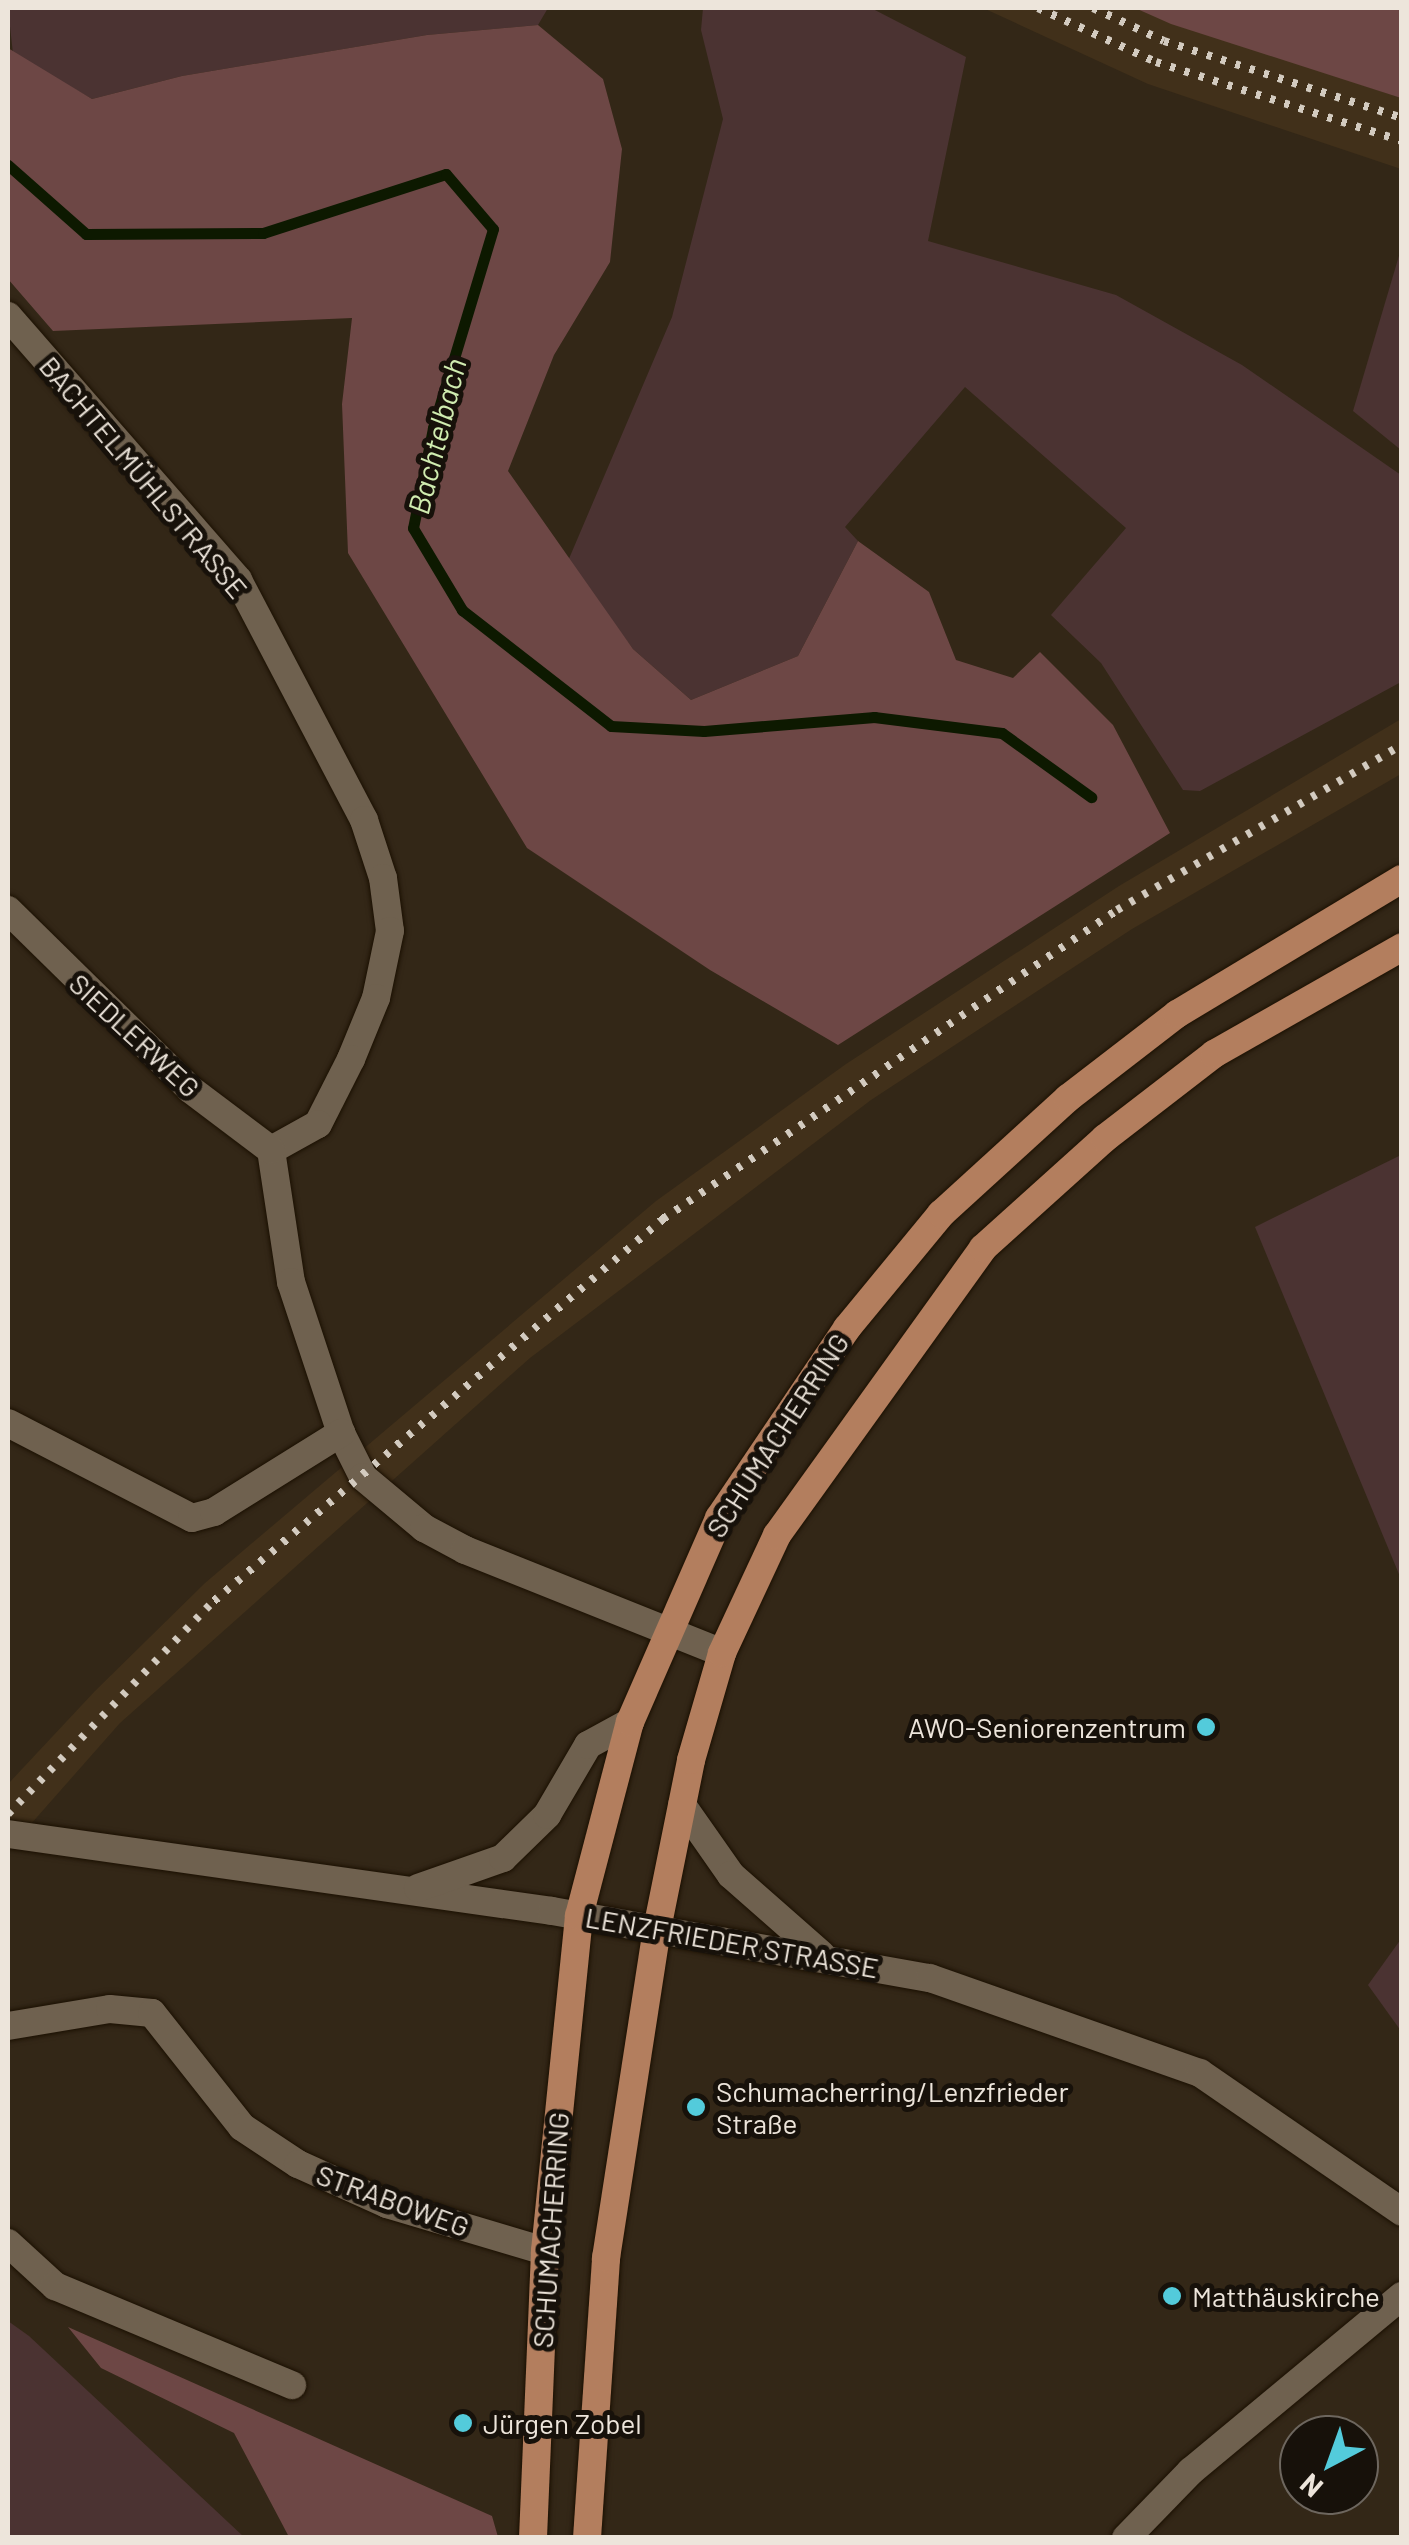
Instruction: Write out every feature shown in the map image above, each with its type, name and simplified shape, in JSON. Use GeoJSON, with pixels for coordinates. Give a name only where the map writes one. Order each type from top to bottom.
{"type":"FeatureCollection","features":[{"type":"Feature","properties":{"kind":"main road","name":"SCHUMACHERRING"},"geometry":{"type":"LineString","coordinates":[[533,2538],[545,2250],[579,1916],[630,1722],[664,1635],[719,1518],[846,1328],[940,1214],[1068,1098],[1177,1014],[1402,878]]}},
{"type":"Feature","properties":{"kind":"main road","name":"SCHUMACHERRING"},"geometry":{"type":"LineString","coordinates":[[587,2538],[606,2258],[657,1928],[682,1805],[722,1653],[777,1535],[984,1248],[1105,1138],[1214,1054],[1402,947]]}},
{"type":"Feature","properties":{"kind":"street","name":"BACHTELMÜHLSTRASSE"},"geometry":{"type":"LineString","coordinates":[[8,316],[238,580],[364,820],[383,878],[390,931],[376,998],[351,1059],[318,1124],[271,1150]]}},
{"type":"Feature","properties":{"kind":"street","name":"SIEDLERWEG"},"geometry":{"type":"LineString","coordinates":[[8,910],[190,1088],[271,1150]]}},
{"type":"Feature","properties":{"kind":"street"},"geometry":{"type":"LineString","coordinates":[[271,1150],[291,1282],[341,1433],[364,1478],[424,1528],[664,1635],[722,1653]]}},
{"type":"Feature","properties":{"kind":"street"},"geometry":{"type":"LineString","coordinates":[[8,1423],[192,1518],[214,1512],[341,1433]]}},
{"type":"Feature","properties":{"kind":"street"},"geometry":{"type":"LineString","coordinates":[[412,1890],[502,1858],[547,1815],[588,1745],[630,1722]]}},
{"type":"Feature","properties":{"kind":"street"},"geometry":{"type":"LineString","coordinates":[[682,1805],[731,1875],[826,1958]]}},
{"type":"Feature","properties":{"kind":"street","name":"LENZFRIEDER STRASSE"},"geometry":{"type":"LineString","coordinates":[[8,1834],[104,1844],[657,1928],[930,1978],[1200,2073],[1402,2212]]}},
{"type":"Feature","properties":{"kind":"street","name":"STRABOWEG"},"geometry":{"type":"LineString","coordinates":[[8,2026],[110,2009],[152,2013],[242,2127],[298,2164],[388,2204],[545,2250]]}},
{"type":"Feature","properties":{"kind":"street"},"geometry":{"type":"LineString","coordinates":[[8,2243],[56,2286],[292,2385]]}},
{"type":"Feature","properties":{"kind":"street"},"geometry":{"type":"LineString","coordinates":[[1126,2538],[1192,2471],[1402,2296]]}},
{"type":"Feature","properties":{"kind":"shaded area"},"geometry":{"type":"Polygon","coordinates":[[[8,8],[548,8],[538,25],[427,35],[182,76],[92,99],[13,54],[8,8]]]}},
{"type":"Feature","properties":{"kind":"shaded area"},"geometry":{"type":"Polygon","coordinates":[[[703,8],[871,8],[966,57],[928,241],[1116,295],[1242,365],[1401,475],[1401,682],[1200,791],[1183,790],[1101,663],[1051,615],[1126,528],[965,387],[845,527],[858,541],[798,656],[691,700],[633,649],[568,561],[672,317],[723,119],[701,30],[703,8]]]}},
{"type":"Feature","properties":{"kind":"shaded area"},"geometry":{"type":"Polygon","coordinates":[[[983,8],[1135,8],[1401,98],[1401,169],[1148,84],[983,8]]]}},
{"type":"Feature","properties":{"kind":"shaded area"},"geometry":{"type":"Polygon","coordinates":[[[1135,8],[1401,8],[1401,98],[1171,24],[1135,8]]]}},
{"type":"Feature","properties":{"kind":"shaded area"},"geometry":{"type":"Polygon","coordinates":[[[538,25],[603,79],[622,149],[610,262],[554,355],[508,471],[633,649],[691,700],[798,656],[858,541],[929,592],[956,660],[1013,678],[1040,652],[1113,725],[1170,833],[838,1045],[710,970],[527,848],[348,553],[342,404],[352,318],[53,331],[8,279],[8,48],[92,99],[182,76],[427,35],[538,25]]]}},
{"type":"Feature","properties":{"kind":"shaded area"},"geometry":{"type":"Polygon","coordinates":[[[1401,249],[1401,450],[1353,411],[1401,249]]]}},
{"type":"Feature","properties":{"kind":"shaded area"},"geometry":{"type":"Polygon","coordinates":[[[1401,719],[1401,774],[1132,929],[871,1100],[530,1358],[120,1723],[8,1850],[8,1784],[95,1691],[205,1583],[656,1201],[846,1064],[1119,886],[1401,719]]]}},
{"type":"Feature","properties":{"kind":"shaded area"},"geometry":{"type":"Polygon","coordinates":[[[1401,1155],[1401,1579],[1255,1227],[1401,1155]]]}},
{"type":"Feature","properties":{"kind":"shaded area"},"geometry":{"type":"Polygon","coordinates":[[[1401,1939],[1401,2031],[1368,1985],[1401,1939]]]}},
{"type":"Feature","properties":{"kind":"shaded area"},"geometry":{"type":"Polygon","coordinates":[[[8,2321],[29,2336],[244,2537],[8,2537],[8,2321]]]}},
{"type":"Feature","properties":{"kind":"shaded area"},"geometry":{"type":"Polygon","coordinates":[[[68,2327],[492,2516],[498,2537],[289,2537],[234,2433],[101,2368],[68,2327]]]}},
{"type":"Feature","properties":{"kind":"waterway","name":"Bachtelbach"},"geometry":{"type":"LineString","coordinates":[[8,165],[86,234],[263,233],[446,174],[493,229],[433,428],[413,528],[462,610],[611,726],[704,731],[874,717],[1002,733],[1091,797]]}},
{"type":"Feature","properties":{"kind":"railway"},"geometry":{"type":"LineString","coordinates":[[1038,8],[1156,62],[1402,141]]}},
{"type":"Feature","properties":{"kind":"railway"},"geometry":{"type":"LineString","coordinates":[[1093,8],[1164,41],[1402,118]]}},
{"type":"Feature","properties":{"kind":"railway"},"geometry":{"type":"LineString","coordinates":[[8,1814],[214,1601],[663,1219],[1117,910],[1402,745]]}},
{"type":"Feature","properties":{"kind":"place","name":"AWO-Seniorenzentrum"},"geometry":{"type":"Point","coordinates":[1206,1727]}},
{"type":"Feature","properties":{"kind":"place","name":"Schumacherring/Lenzfrieder Straße"},"geometry":{"type":"Point","coordinates":[696,2107]}},
{"type":"Feature","properties":{"kind":"place","name":"Matthäuskirche"},"geometry":{"type":"Point","coordinates":[1172,2296]}},
{"type":"Feature","properties":{"kind":"place","name":"Jürgen Zobel"},"geometry":{"type":"Point","coordinates":[463,2423]}}]}
